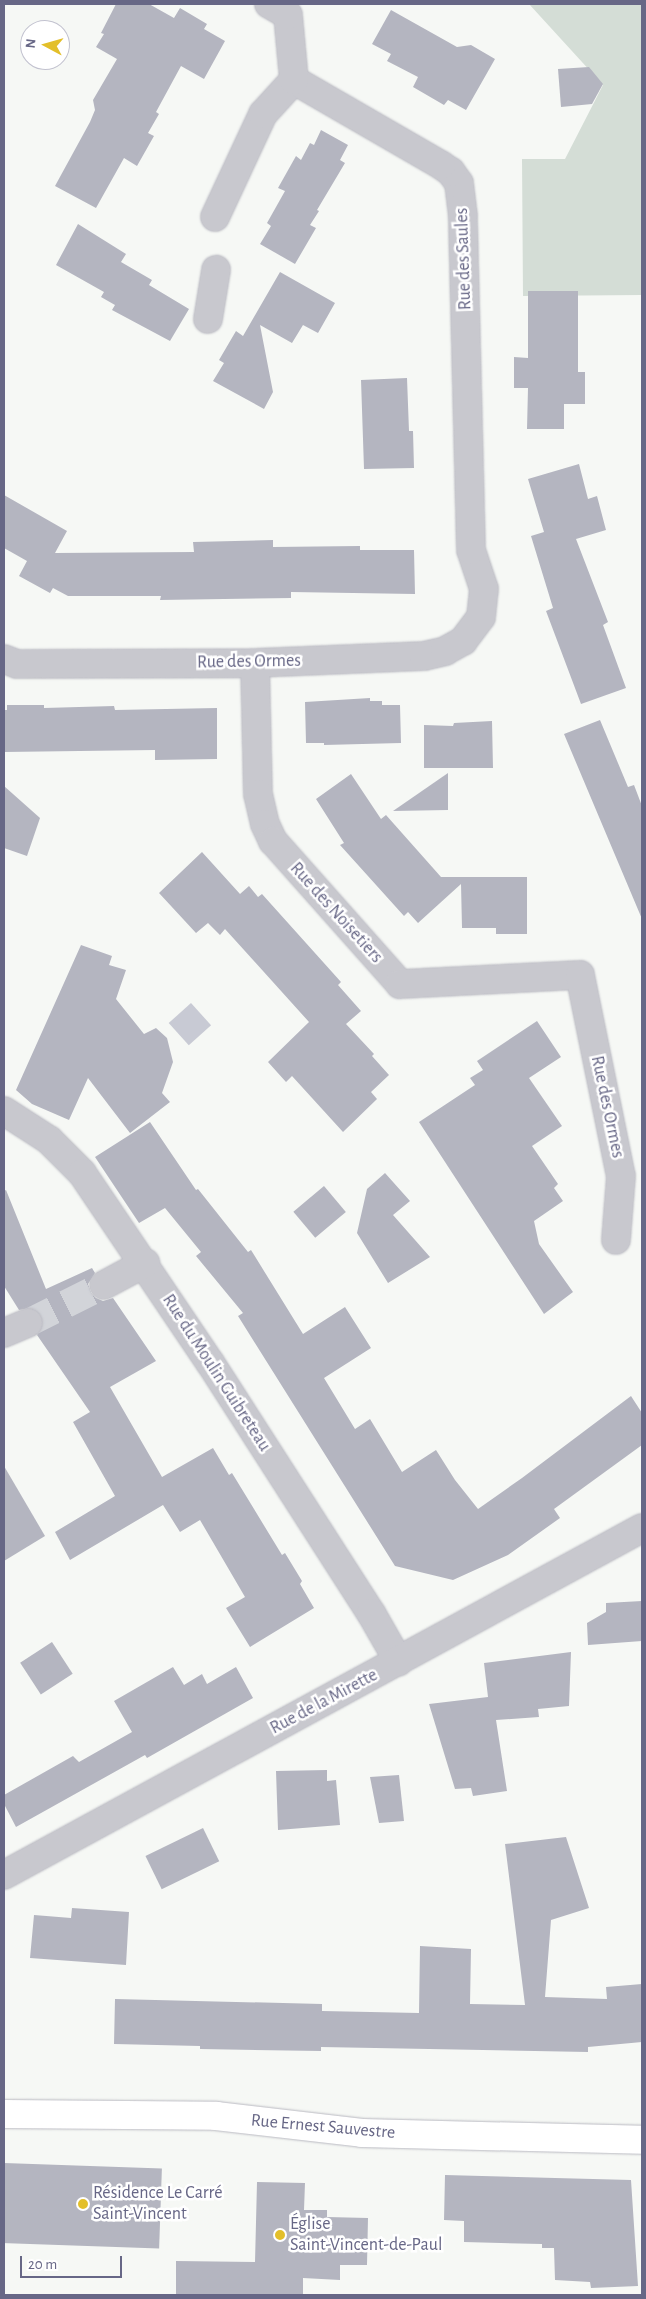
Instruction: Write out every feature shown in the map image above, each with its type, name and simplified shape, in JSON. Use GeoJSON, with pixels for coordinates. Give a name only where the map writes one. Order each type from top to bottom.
{"type":"FeatureCollection","features":[{"type":"Feature","properties":{"kind":"main road","name":"Rue Ernest Sauvestre"},"geometry":{"type":"LineString","coordinates":[[4,2114],[216,2116],[362,2133],[642,2140]]}},
{"type":"Feature","properties":{"kind":"street"},"geometry":{"type":"LineString","coordinates":[[215,217],[263,114],[294,80],[288,15],[269,4]]}},
{"type":"Feature","properties":{"kind":"street","name":"Rue des Saules"},"geometry":{"type":"LineString","coordinates":[[294,80],[441,165],[451,172],[459,183],[463,216],[471,550],[484,590],[481,617]]}},
{"type":"Feature","properties":{"kind":"street"},"geometry":{"type":"LineString","coordinates":[[208,319],[216,270]]}},
{"type":"Feature","properties":{"kind":"street","name":"Rue des Ormes"},"geometry":{"type":"LineString","coordinates":[[4,659],[17,664],[255,663],[424,656],[445,651],[463,641],[481,617]]}},
{"type":"Feature","properties":{"kind":"street","name":"Rue des Noisetiers"},"geometry":{"type":"LineString","coordinates":[[255,663],[258,794],[265,824],[273,842],[400,984],[580,975]]}},
{"type":"Feature","properties":{"kind":"street","name":"Rue des Ormes"},"geometry":{"type":"LineString","coordinates":[[580,975],[621,1176],[616,1240]]}},
{"type":"Feature","properties":{"kind":"street","name":"Rue du Moulin Guibreteau"},"geometry":{"type":"LineString","coordinates":[[4,1111],[49,1140],[82,1173],[145,1263],[371,1613],[399,1662]]}},
{"type":"Feature","properties":{"kind":"street"},"geometry":{"type":"LineString","coordinates":[[104,1285],[145,1263]]}},
{"type":"Feature","properties":{"kind":"street"},"geometry":{"type":"LineString","coordinates":[[4,1333],[28,1323]]}},
{"type":"Feature","properties":{"kind":"street","name":"Rue de la Mirette"},"geometry":{"type":"LineString","coordinates":[[4,1875],[399,1662],[468,1622],[642,1528]]}},
{"type":"Feature","properties":{"kind":"shaded area"},"geometry":{"type":"Polygon","coordinates":[[[529,4],[642,4],[642,295],[523,296],[522,159],[565,159],[603,85],[529,4]]]}},
{"type":"Feature","properties":{"kind":"shaded area"},"geometry":{"type":"Polygon","coordinates":[[[191,1003],[211,1025],[189,1045],[169,1023],[191,1003]]]}},
{"type":"Feature","properties":{"kind":"building"},"geometry":{"type":"Polygon","coordinates":[[[116,4],[149,4],[174,18],[180,8],[207,24],[204,29],[225,41],[204,79],[181,66],[156,112],[159,114],[148,133],[154,136],[137,166],[124,158],[96,208],[55,186],[90,122],[95,110],[93,100],[117,59],[96,47],[104,34],[101,33],[116,4]]]}},
{"type":"Feature","properties":{"kind":"building"},"geometry":{"type":"Polygon","coordinates":[[[391,10],[457,47],[471,45],[495,59],[466,110],[448,100],[444,105],[413,87],[418,77],[387,61],[391,54],[372,44],[391,10]]]}},
{"type":"Feature","properties":{"kind":"building"},"geometry":{"type":"Polygon","coordinates":[[[589,67],[603,84],[592,104],[561,107],[558,69],[589,67]]]}},
{"type":"Feature","properties":{"kind":"building"},"geometry":{"type":"Polygon","coordinates":[[[321,130],[348,145],[340,160],[345,163],[317,210],[319,211],[310,225],[316,228],[295,264],[260,244],[271,226],[267,223],[285,191],[278,188],[296,156],[301,160],[310,143],[314,145],[321,130]]]}},
{"type":"Feature","properties":{"kind":"building"},"geometry":{"type":"Polygon","coordinates":[[[78,224],[126,254],[121,262],[152,280],[149,285],[189,309],[170,341],[112,310],[115,305],[101,297],[104,292],[56,265],[78,224]]]}},
{"type":"Feature","properties":{"kind":"building"},"geometry":{"type":"Polygon","coordinates":[[[280,272],[335,303],[318,333],[303,325],[292,343],[260,325],[273,392],[264,409],[213,381],[224,363],[219,360],[236,331],[243,336],[280,272]]]}},
{"type":"Feature","properties":{"kind":"building"},"geometry":{"type":"Polygon","coordinates":[[[528,291],[578,291],[578,372],[585,372],[585,404],[564,404],[564,429],[527,429],[528,388],[514,388],[514,357],[528,358],[528,291]]]}},
{"type":"Feature","properties":{"kind":"building"},"geometry":{"type":"Polygon","coordinates":[[[407,378],[409,431],[413,431],[414,468],[364,469],[361,380],[407,378]]]}},
{"type":"Feature","properties":{"kind":"building"},"geometry":{"type":"Polygon","coordinates":[[[579,464],[588,499],[597,496],[606,530],[576,539],[608,622],[603,625],[626,688],[581,704],[546,611],[553,608],[531,536],[544,532],[528,479],[579,464]]]}},
{"type":"Feature","properties":{"kind":"building"},"geometry":{"type":"Polygon","coordinates":[[[4,495],[67,531],[55,553],[194,552],[193,542],[273,540],[273,547],[360,546],[360,550],[414,550],[415,594],[291,592],[291,598],[160,600],[161,596],[68,596],[53,588],[50,593],[19,576],[27,561],[4,548],[4,495]]]}},
{"type":"Feature","properties":{"kind":"building"},"geometry":{"type":"Polygon","coordinates":[[[370,698],[370,701],[382,701],[382,705],[400,705],[401,743],[324,745],[324,743],[306,743],[305,702],[370,698]]]}},
{"type":"Feature","properties":{"kind":"building"},"geometry":{"type":"Polygon","coordinates":[[[7,705],[44,705],[44,708],[114,706],[115,710],[217,708],[217,759],[155,760],[155,750],[4,752],[4,710],[7,710],[7,705]]]}},
{"type":"Feature","properties":{"kind":"building"},"geometry":{"type":"Polygon","coordinates":[[[600,720],[628,787],[634,785],[642,806],[642,919],[564,734],[600,720]]]}},
{"type":"Feature","properties":{"kind":"building"},"geometry":{"type":"Polygon","coordinates":[[[492,721],[493,768],[424,768],[424,725],[453,726],[454,723],[492,721]]]}},
{"type":"Feature","properties":{"kind":"building"},"geometry":{"type":"Polygon","coordinates":[[[448,773],[448,810],[393,811],[448,773]]]}},
{"type":"Feature","properties":{"kind":"building"},"geometry":{"type":"Polygon","coordinates":[[[351,774],[381,819],[386,815],[441,877],[527,877],[527,934],[496,934],[496,928],[462,928],[461,884],[418,923],[408,912],[404,916],[340,845],[344,843],[316,799],[351,774]]]}},
{"type":"Feature","properties":{"kind":"building"},"geometry":{"type":"Polygon","coordinates":[[[4,786],[40,818],[27,856],[4,848],[4,786]]]}},
{"type":"Feature","properties":{"kind":"building"},"geometry":{"type":"Polygon","coordinates":[[[202,852],[240,894],[249,886],[258,897],[262,894],[341,982],[338,985],[361,1011],[346,1024],[374,1054],[372,1056],[389,1075],[371,1092],[377,1099],[343,1132],[292,1076],[286,1082],[268,1062],[309,1022],[225,929],[220,935],[208,923],[196,933],[159,893],[202,852]]]}},
{"type":"Feature","properties":{"kind":"building"},"geometry":{"type":"Polygon","coordinates":[[[81,945],[112,956],[109,965],[126,970],[116,999],[144,1034],[156,1028],[167,1038],[173,1062],[162,1093],[170,1102],[130,1133],[88,1078],[69,1120],[32,1104],[16,1090],[81,945]]]}},
{"type":"Feature","properties":{"kind":"building"},"geometry":{"type":"Polygon","coordinates":[[[537,1021],[561,1057],[529,1078],[562,1126],[532,1146],[558,1184],[554,1188],[563,1201],[534,1221],[539,1244],[573,1292],[544,1314],[419,1122],[475,1085],[470,1078],[483,1070],[477,1061],[537,1021]]]}},
{"type":"Feature","properties":{"kind":"building"},"geometry":{"type":"Polygon","coordinates":[[[150,1122],[196,1190],[198,1189],[248,1252],[251,1250],[303,1334],[345,1307],[371,1348],[324,1378],[355,1429],[370,1419],[402,1472],[436,1450],[455,1480],[478,1509],[631,1396],[642,1413],[642,1445],[554,1509],[560,1518],[508,1555],[453,1580],[395,1566],[238,1316],[243,1313],[196,1256],[201,1252],[165,1208],[139,1223],[95,1157],[150,1122]]]}},
{"type":"Feature","properties":{"kind":"building"},"geometry":{"type":"Polygon","coordinates":[[[385,1173],[410,1201],[393,1215],[430,1257],[388,1283],[357,1233],[367,1189],[385,1173]]]}},
{"type":"Feature","properties":{"kind":"building"},"geometry":{"type":"Polygon","coordinates":[[[324,1186],[346,1212],[315,1238],[293,1212],[324,1186]]]}},
{"type":"Feature","properties":{"kind":"building"},"geometry":{"type":"Polygon","coordinates":[[[6,1190],[46,1289],[92,1268],[95,1273],[88,1284],[91,1293],[103,1301],[113,1298],[156,1361],[110,1387],[162,1477],[213,1448],[229,1475],[232,1473],[282,1555],[285,1553],[302,1581],[300,1584],[314,1608],[250,1647],[226,1608],[245,1597],[200,1520],[180,1532],[163,1505],[70,1560],[55,1532],[115,1496],[73,1422],[90,1412],[37,1335],[43,1325],[42,1317],[38,1311],[30,1308],[19,1310],[4,1286],[4,1191],[6,1190]]]}},
{"type":"Feature","properties":{"kind":"building"},"geometry":{"type":"Polygon","coordinates":[[[4,1466],[45,1536],[4,1561],[4,1466]]]}},
{"type":"Feature","properties":{"kind":"building"},"geometry":{"type":"Polygon","coordinates":[[[642,1601],[642,1641],[588,1645],[587,1623],[606,1612],[606,1603],[642,1601]]]}},
{"type":"Feature","properties":{"kind":"building"},"geometry":{"type":"Polygon","coordinates":[[[52,1642],[73,1674],[41,1695],[20,1663],[52,1642]]]}},
{"type":"Feature","properties":{"kind":"building"},"geometry":{"type":"Polygon","coordinates":[[[571,1652],[569,1706],[538,1709],[539,1717],[496,1720],[507,1791],[473,1796],[471,1788],[455,1789],[429,1704],[488,1697],[484,1663],[571,1652]]]}},
{"type":"Feature","properties":{"kind":"building"},"geometry":{"type":"Polygon","coordinates":[[[173,1667],[184,1685],[202,1674],[207,1684],[236,1667],[253,1698],[147,1758],[145,1755],[16,1827],[4,1804],[4,1795],[73,1756],[79,1762],[132,1732],[114,1701],[173,1667]]]}},
{"type":"Feature","properties":{"kind":"building"},"geometry":{"type":"Polygon","coordinates":[[[327,1770],[327,1781],[336,1780],[340,1825],[278,1830],[276,1771],[327,1770]]]}},
{"type":"Feature","properties":{"kind":"building"},"geometry":{"type":"Polygon","coordinates":[[[399,1775],[404,1821],[379,1823],[370,1777],[399,1775]]]}},
{"type":"Feature","properties":{"kind":"building"},"geometry":{"type":"Polygon","coordinates":[[[203,1828],[219,1861],[162,1889],[145,1856],[203,1828]]]}},
{"type":"Feature","properties":{"kind":"building"},"geometry":{"type":"Polygon","coordinates":[[[566,1837],[589,1908],[551,1920],[545,1997],[607,1999],[606,1987],[642,1984],[642,2042],[588,2047],[588,2052],[321,2047],[321,2051],[200,2049],[200,2046],[114,2044],[115,1999],[322,2004],[322,2011],[419,2013],[420,1946],[471,1949],[470,2004],[525,2005],[505,1844],[566,1837]]]}},
{"type":"Feature","properties":{"kind":"building"},"geometry":{"type":"Polygon","coordinates":[[[72,1908],[129,1912],[126,1965],[30,1958],[34,1915],[71,1918],[72,1908]]]}},
{"type":"Feature","properties":{"kind":"building","name":"Résidence Le Carré Saint-Vincent"},"geometry":{"type":"Polygon","coordinates":[[[4,2163],[162,2169],[159,2248],[4,2243],[4,2163]]]}},
{"type":"Feature","properties":{"kind":"building"},"geometry":{"type":"Polygon","coordinates":[[[445,2175],[631,2180],[638,2286],[591,2288],[590,2282],[555,2280],[554,2248],[542,2248],[542,2244],[464,2242],[464,2221],[444,2220],[445,2175]]]}},
{"type":"Feature","properties":{"kind":"building","name":"Église Saint-Vincent-de-Paul"},"geometry":{"type":"Polygon","coordinates":[[[257,2182],[305,2183],[304,2210],[327,2210],[327,2217],[368,2218],[367,2265],[340,2265],[340,2280],[303,2278],[303,2295],[176,2295],[176,2261],[255,2262],[257,2182]]]}},
{"type":"Feature","properties":{"kind":"tunnel"},"geometry":{"type":"LineString","coordinates":[[28,1323],[104,1285]]}},
{"type":"Feature","properties":{"kind":"place","name":"Résidence Le Carré Saint-Vincent"},"geometry":{"type":"Point","coordinates":[83,2204]}},
{"type":"Feature","properties":{"kind":"place","name":"Église Saint-Vincent-de-Paul"},"geometry":{"type":"Point","coordinates":[280,2235]}}]}
